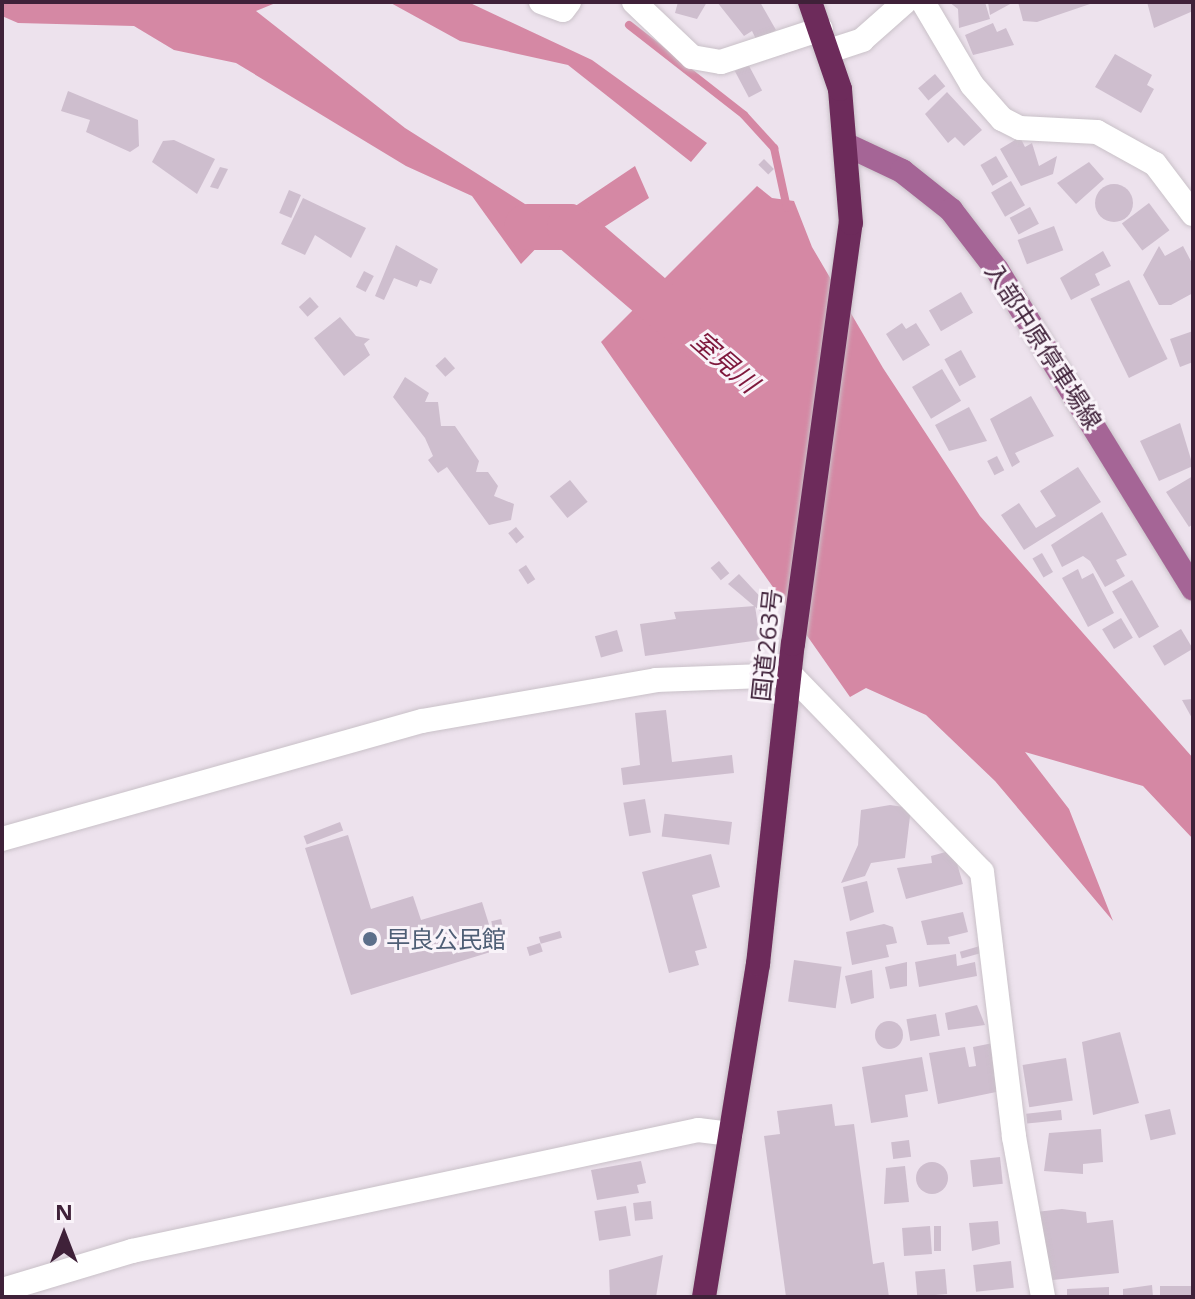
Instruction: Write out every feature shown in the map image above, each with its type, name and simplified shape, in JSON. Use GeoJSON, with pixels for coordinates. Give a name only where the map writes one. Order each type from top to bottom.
{"type":"FeatureCollection","features":[{"type":"Feature","properties":{"kind":"highway","name":"国道263号"},"geometry":{"type":"LineString","coordinates":[[704,1297],[731,1134],[793,644],[851,223],[849,146],[825,40],[810,2]]}},
{"type":"Feature","properties":{"kind":"main road","name":"入部中原停車場線"},"geometry":{"type":"LineString","coordinates":[[849,146],[902,171],[951,210],[1014,296],[1193,589]]}},
{"type":"Feature","properties":{"kind":"street"},"geometry":{"type":"LineString","coordinates":[[541,2],[563,10],[569,2]]}},
{"type":"Feature","properties":{"kind":"street"},"geometry":{"type":"LineString","coordinates":[[634,2],[692,57],[721,62],[825,40],[862,40],[905,2]]}},
{"type":"Feature","properties":{"kind":"street"},"geometry":{"type":"LineString","coordinates":[[923,2],[972,85],[1002,119],[1020,128],[1097,132],[1155,164],[1193,214]]}},
{"type":"Feature","properties":{"kind":"street"},"geometry":{"type":"LineString","coordinates":[[2,839],[422,721],[656,680],[791,675],[982,872],[1024,1211],[1043,1297]]}},
{"type":"Feature","properties":{"kind":"street"},"geometry":{"type":"LineString","coordinates":[[2,1290],[132,1251],[621,1146],[698,1130],[731,1134]]}},
{"type":"Feature","properties":{"kind":"water"},"geometry":{"type":"Polygon","coordinates":[[[2,2],[278,2],[256,11],[405,128],[536,211],[562,215],[635,166],[649,198],[570,249],[546,238],[521,264],[472,196],[406,166],[236,63],[174,50],[134,26],[18,23],[2,16],[2,2]]]}},
{"type":"Feature","properties":{"kind":"water"},"geometry":{"type":"Polygon","coordinates":[[[389,2],[468,2],[592,60],[707,143],[691,162],[568,65],[460,41],[389,2]]]}},
{"type":"Feature","properties":{"kind":"water"},"geometry":{"type":"Polygon","coordinates":[[[757,186],[772,198],[794,201],[812,247],[883,368],[980,516],[1193,758],[1193,839],[1143,786],[1025,752],[1069,809],[1113,921],[995,781],[926,715],[866,688],[850,697],[601,342],[757,186]]]}},
{"type":"Feature","properties":{"kind":"building"},"geometry":{"type":"Polygon","coordinates":[[[678,2],[707,2],[697,19],[675,13],[678,2]]]}},
{"type":"Feature","properties":{"kind":"building"},"geometry":{"type":"Polygon","coordinates":[[[717,2],[760,2],[776,30],[757,41],[752,31],[744,36],[717,2]]]}},
{"type":"Feature","properties":{"kind":"building"},"geometry":{"type":"Polygon","coordinates":[[[949,2],[985,2],[990,19],[959,28],[958,9],[949,2]]]}},
{"type":"Feature","properties":{"kind":"building"},"geometry":{"type":"Polygon","coordinates":[[[988,2],[1012,2],[1012,3],[990,15],[988,2]]]}},
{"type":"Feature","properties":{"kind":"building"},"geometry":{"type":"Polygon","coordinates":[[[1018,2],[1093,3],[1037,22],[1023,21],[1018,2]]]}},
{"type":"Feature","properties":{"kind":"building"},"geometry":{"type":"Polygon","coordinates":[[[1147,2],[1193,2],[1193,11],[1154,28],[1147,2]]]}},
{"type":"Feature","properties":{"kind":"building"},"geometry":{"type":"Polygon","coordinates":[[[993,23],[997,32],[1006,28],[1014,45],[973,55],[965,35],[993,23]]]}},
{"type":"Feature","properties":{"kind":"building"},"geometry":{"type":"Polygon","coordinates":[[[1115,54],[1152,75],[1147,85],[1154,89],[1141,113],[1095,87],[1115,54]]]}},
{"type":"Feature","properties":{"kind":"building"},"geometry":{"type":"Polygon","coordinates":[[[748,64],[762,90],[749,98],[735,71],[748,64]]]}},
{"type":"Feature","properties":{"kind":"building"},"geometry":{"type":"Polygon","coordinates":[[[935,74],[945,86],[928,100],[918,88],[935,74]]]}},
{"type":"Feature","properties":{"kind":"building"},"geometry":{"type":"Polygon","coordinates":[[[68,91],[138,120],[139,146],[130,152],[86,132],[90,120],[61,111],[68,91]]]}},
{"type":"Feature","properties":{"kind":"building"},"geometry":{"type":"Polygon","coordinates":[[[947,92],[982,130],[964,146],[955,137],[948,143],[925,114],[947,92]]]}},
{"type":"Feature","properties":{"kind":"building"},"geometry":{"type":"Polygon","coordinates":[[[1020,137],[1025,147],[1032,143],[1039,166],[1057,156],[1053,174],[1021,186],[1000,149],[1020,137]]]}},
{"type":"Feature","properties":{"kind":"building"},"geometry":{"type":"Polygon","coordinates":[[[174,140],[215,159],[197,194],[152,162],[163,141],[174,140]]]}},
{"type":"Feature","properties":{"kind":"building"},"geometry":{"type":"Polygon","coordinates":[[[996,156],[1008,177],[992,186],[980,165],[996,156]]]}},
{"type":"Feature","properties":{"kind":"building"},"geometry":{"type":"Polygon","coordinates":[[[764,159],[774,169],[768,175],[758,165],[764,159]]]}},
{"type":"Feature","properties":{"kind":"building"},"geometry":{"type":"Polygon","coordinates":[[[1089,162],[1104,179],[1076,204],[1057,183],[1089,162]]]}},
{"type":"Feature","properties":{"kind":"building"},"geometry":{"type":"Polygon","coordinates":[[[220,167],[228,169],[218,189],[210,187],[220,167]]]}},
{"type":"Feature","properties":{"kind":"building"},"geometry":{"type":"Polygon","coordinates":[[[1011,181],[1025,205],[1005,217],[991,192],[1011,181]]]}},
{"type":"Feature","properties":{"kind":"building"},"geometry":{"type":"Polygon","coordinates":[[[1114,184],[1127,190],[1133,203],[1127,216],[1114,222],[1101,216],[1095,203],[1101,190],[1114,184]]]}},
{"type":"Feature","properties":{"kind":"building"},"geometry":{"type":"Polygon","coordinates":[[[289,190],[301,195],[291,218],[279,213],[289,190]]]}},
{"type":"Feature","properties":{"kind":"building"},"geometry":{"type":"Polygon","coordinates":[[[303,198],[366,228],[351,258],[315,235],[305,255],[281,244],[303,198]]]}},
{"type":"Feature","properties":{"kind":"building"},"geometry":{"type":"Polygon","coordinates":[[[1149,203],[1169,230],[1142,251],[1122,223],[1149,203]]]}},
{"type":"Feature","properties":{"kind":"building"},"geometry":{"type":"Polygon","coordinates":[[[1030,207],[1039,224],[1019,235],[1010,218],[1030,207]]]}},
{"type":"Feature","properties":{"kind":"building"},"geometry":{"type":"Polygon","coordinates":[[[1054,226],[1063,250],[1027,264],[1018,240],[1054,226]]]}},
{"type":"Feature","properties":{"kind":"building"},"geometry":{"type":"Polygon","coordinates":[[[396,245],[438,269],[431,284],[420,280],[417,287],[394,278],[384,300],[375,296],[396,245]]]}},
{"type":"Feature","properties":{"kind":"building"},"geometry":{"type":"Polygon","coordinates":[[[1159,246],[1165,256],[1183,246],[1193,265],[1193,293],[1171,305],[1159,305],[1143,275],[1159,246]]]}},
{"type":"Feature","properties":{"kind":"building"},"geometry":{"type":"Polygon","coordinates":[[[1103,251],[1111,266],[1095,274],[1100,285],[1071,300],[1060,278],[1103,251]]]}},
{"type":"Feature","properties":{"kind":"building"},"geometry":{"type":"Polygon","coordinates":[[[364,271],[374,276],[366,292],[356,287],[364,271]]]}},
{"type":"Feature","properties":{"kind":"building"},"geometry":{"type":"Polygon","coordinates":[[[1129,280],[1168,359],[1129,378],[1090,299],[1129,280]]]}},
{"type":"Feature","properties":{"kind":"building"},"geometry":{"type":"Polygon","coordinates":[[[961,292],[973,313],[941,331],[929,310],[961,292]]]}},
{"type":"Feature","properties":{"kind":"building"},"geometry":{"type":"Polygon","coordinates":[[[310,297],[319,307],[308,317],[299,307],[310,297]]]}},
{"type":"Feature","properties":{"kind":"building"},"geometry":{"type":"Polygon","coordinates":[[[340,317],[356,336],[370,339],[364,344],[370,355],[344,376],[314,338],[340,317]]]}},
{"type":"Feature","properties":{"kind":"building"},"geometry":{"type":"Polygon","coordinates":[[[902,323],[906,329],[916,323],[930,345],[903,361],[886,334],[902,323]]]}},
{"type":"Feature","properties":{"kind":"building"},"geometry":{"type":"Polygon","coordinates":[[[1193,331],[1193,362],[1180,367],[1170,339],[1193,331]]]}},
{"type":"Feature","properties":{"kind":"building"},"geometry":{"type":"Polygon","coordinates":[[[961,350],[976,377],[959,386],[944,359],[961,350]]]}},
{"type":"Feature","properties":{"kind":"building"},"geometry":{"type":"Polygon","coordinates":[[[445,357],[455,368],[445,377],[435,366],[445,357]]]}},
{"type":"Feature","properties":{"kind":"building"},"geometry":{"type":"Polygon","coordinates":[[[942,369],[961,401],[931,419],[912,387],[942,369]]]}},
{"type":"Feature","properties":{"kind":"building"},"geometry":{"type":"Polygon","coordinates":[[[405,377],[429,393],[425,402],[438,402],[441,426],[455,426],[479,461],[476,472],[488,472],[498,486],[494,496],[514,504],[511,520],[489,525],[447,467],[438,473],[428,460],[433,456],[425,438],[393,397],[405,377]]]}},
{"type":"Feature","properties":{"kind":"building"},"geometry":{"type":"Polygon","coordinates":[[[1031,396],[1054,436],[1015,453],[1020,462],[1012,467],[990,419],[1031,396]]]}},
{"type":"Feature","properties":{"kind":"building"},"geometry":{"type":"Polygon","coordinates":[[[969,407],[987,441],[949,451],[935,425],[969,407]]]}},
{"type":"Feature","properties":{"kind":"building"},"geometry":{"type":"Polygon","coordinates":[[[1180,423],[1193,466],[1159,481],[1140,441],[1180,423]]]}},
{"type":"Feature","properties":{"kind":"building"},"geometry":{"type":"Polygon","coordinates":[[[997,456],[1004,470],[994,475],[987,461],[997,456]]]}},
{"type":"Feature","properties":{"kind":"building"},"geometry":{"type":"Polygon","coordinates":[[[1078,467],[1101,502],[1024,550],[1001,515],[1019,503],[1036,528],[1056,516],[1040,491],[1078,467]]]}},
{"type":"Feature","properties":{"kind":"building"},"geometry":{"type":"Polygon","coordinates":[[[1193,476],[1193,524],[1189,527],[1166,492],[1193,476]]]}},
{"type":"Feature","properties":{"kind":"building"},"geometry":{"type":"Polygon","coordinates":[[[570,480],[588,502],[567,518],[550,496],[570,480]]]}},
{"type":"Feature","properties":{"kind":"building"},"geometry":{"type":"Polygon","coordinates":[[[1102,512],[1127,555],[1116,560],[1125,576],[1105,587],[1090,561],[1083,556],[1062,567],[1051,545],[1102,512]]]}},
{"type":"Feature","properties":{"kind":"building"},"geometry":{"type":"Polygon","coordinates":[[[516,527],[524,537],[516,543],[508,533],[516,527]]]}},
{"type":"Feature","properties":{"kind":"building"},"geometry":{"type":"Polygon","coordinates":[[[1042,553],[1053,572],[1043,578],[1032,558],[1042,553]]]}},
{"type":"Feature","properties":{"kind":"building"},"geometry":{"type":"Polygon","coordinates":[[[719,561],[729,573],[721,580],[711,568],[719,561]]]}},
{"type":"Feature","properties":{"kind":"building"},"geometry":{"type":"Polygon","coordinates":[[[526,565],[535,579],[528,584],[518,570],[526,565]]]}},
{"type":"Feature","properties":{"kind":"building"},"geometry":{"type":"Polygon","coordinates":[[[1078,569],[1082,579],[1093,573],[1114,613],[1088,627],[1062,578],[1078,569]]]}},
{"type":"Feature","properties":{"kind":"building"},"geometry":{"type":"Polygon","coordinates":[[[739,574],[767,604],[760,611],[728,584],[739,574]]]}},
{"type":"Feature","properties":{"kind":"building"},"geometry":{"type":"Polygon","coordinates":[[[1132,580],[1159,627],[1139,638],[1112,592],[1132,580]]]}},
{"type":"Feature","properties":{"kind":"building"},"geometry":{"type":"Polygon","coordinates":[[[755,606],[760,640],[645,656],[640,624],[676,619],[674,612],[755,606]]]}},
{"type":"Feature","properties":{"kind":"building"},"geometry":{"type":"Polygon","coordinates":[[[1121,618],[1133,638],[1114,649],[1102,629],[1121,618]]]}},
{"type":"Feature","properties":{"kind":"building"},"geometry":{"type":"Polygon","coordinates":[[[1181,629],[1193,649],[1165,666],[1153,646],[1181,629]]]}},
{"type":"Feature","properties":{"kind":"building"},"geometry":{"type":"Polygon","coordinates":[[[617,630],[623,651],[601,657],[595,636],[617,630]]]}},
{"type":"Feature","properties":{"kind":"building"},"geometry":{"type":"Polygon","coordinates":[[[1193,699],[1193,720],[1182,700],[1193,699]]]}},
{"type":"Feature","properties":{"kind":"building"},"geometry":{"type":"Polygon","coordinates":[[[666,710],[672,762],[732,755],[734,773],[623,785],[621,768],[640,765],[635,713],[666,710]]]}},
{"type":"Feature","properties":{"kind":"building"},"geometry":{"type":"Polygon","coordinates":[[[645,799],[651,832],[629,836],[623,803],[645,799]]]}},
{"type":"Feature","properties":{"kind":"building"},"geometry":{"type":"Polygon","coordinates":[[[890,805],[911,808],[905,858],[871,863],[865,876],[841,883],[858,845],[861,810],[890,805]]]}},
{"type":"Feature","properties":{"kind":"building"},"geometry":{"type":"Polygon","coordinates":[[[665,814],[732,822],[729,845],[662,837],[665,814]]]}},
{"type":"Feature","properties":{"kind":"building"},"geometry":{"type":"Polygon","coordinates":[[[340,822],[343,830],[307,844],[304,836],[340,822]]]}},
{"type":"Feature","properties":{"kind":"building"},"geometry":{"type":"Polygon","coordinates":[[[348,835],[371,909],[413,896],[421,920],[482,902],[497,950],[351,995],[305,848],[348,835]]]}},
{"type":"Feature","properties":{"kind":"building"},"geometry":{"type":"Polygon","coordinates":[[[953,850],[963,884],[906,899],[897,868],[932,863],[931,856],[953,850]]]}},
{"type":"Feature","properties":{"kind":"building"},"geometry":{"type":"Polygon","coordinates":[[[711,854],[720,887],[692,895],[707,948],[695,951],[699,965],[669,973],[642,872],[711,854]]]}},
{"type":"Feature","properties":{"kind":"building"},"geometry":{"type":"Polygon","coordinates":[[[867,881],[874,912],[850,921],[843,887],[867,881]]]}},
{"type":"Feature","properties":{"kind":"building"},"geometry":{"type":"Polygon","coordinates":[[[963,912],[968,932],[948,937],[950,944],[927,945],[921,921],[963,912]]]}},
{"type":"Feature","properties":{"kind":"building"},"geometry":{"type":"Polygon","coordinates":[[[501,919],[507,944],[497,947],[491,921],[501,919]]]}},
{"type":"Feature","properties":{"kind":"building"},"geometry":{"type":"Polygon","coordinates":[[[884,924],[893,927],[897,943],[886,945],[889,957],[852,965],[846,932],[884,924]]]}},
{"type":"Feature","properties":{"kind":"building"},"geometry":{"type":"Polygon","coordinates":[[[560,931],[562,938],[541,944],[539,937],[560,931]]]}},
{"type":"Feature","properties":{"kind":"building"},"geometry":{"type":"Polygon","coordinates":[[[540,943],[543,952],[529,956],[527,947],[540,943]]]}},
{"type":"Feature","properties":{"kind":"building"},"geometry":{"type":"Polygon","coordinates":[[[980,946],[982,953],[962,959],[960,952],[980,946]]]}},
{"type":"Feature","properties":{"kind":"building"},"geometry":{"type":"Polygon","coordinates":[[[956,954],[957,966],[975,962],[977,976],[919,987],[915,962],[956,954]]]}},
{"type":"Feature","properties":{"kind":"building"},"geometry":{"type":"Polygon","coordinates":[[[794,960],[842,967],[836,1008],[788,1002],[794,960]]]}},
{"type":"Feature","properties":{"kind":"building"},"geometry":{"type":"Polygon","coordinates":[[[907,962],[907,986],[890,989],[885,967],[907,962]]]}},
{"type":"Feature","properties":{"kind":"building"},"geometry":{"type":"Polygon","coordinates":[[[872,970],[874,998],[851,1004],[845,976],[872,970]]]}},
{"type":"Feature","properties":{"kind":"building"},"geometry":{"type":"Polygon","coordinates":[[[977,1005],[985,1025],[948,1030],[945,1013],[977,1005]]]}},
{"type":"Feature","properties":{"kind":"building"},"geometry":{"type":"Polygon","coordinates":[[[936,1014],[940,1036],[910,1041],[906,1019],[936,1014]]]}},
{"type":"Feature","properties":{"kind":"building"},"geometry":{"type":"Polygon","coordinates":[[[889,1021],[899,1025],[903,1035],[899,1045],[889,1049],[879,1045],[875,1035],[879,1025],[889,1021]]]}},
{"type":"Feature","properties":{"kind":"building"},"geometry":{"type":"Polygon","coordinates":[[[1120,1032],[1139,1103],[1093,1115],[1082,1042],[1120,1032]]]}},
{"type":"Feature","properties":{"kind":"building"},"geometry":{"type":"Polygon","coordinates":[[[993,1043],[1001,1091],[938,1104],[929,1053],[965,1047],[969,1067],[976,1066],[973,1047],[993,1043]]]}},
{"type":"Feature","properties":{"kind":"building"},"geometry":{"type":"Polygon","coordinates":[[[922,1057],[928,1091],[905,1095],[908,1117],[871,1123],[862,1067],[922,1057]]]}},
{"type":"Feature","properties":{"kind":"building"},"geometry":{"type":"Polygon","coordinates":[[[1066,1058],[1073,1100],[1029,1107],[1023,1065],[1066,1058]]]}},
{"type":"Feature","properties":{"kind":"building"},"geometry":{"type":"Polygon","coordinates":[[[832,1104],[835,1126],[854,1124],[873,1264],[884,1262],[889,1297],[786,1297],[764,1136],[780,1134],[777,1111],[832,1104]]]}},
{"type":"Feature","properties":{"kind":"building"},"geometry":{"type":"Polygon","coordinates":[[[1170,1109],[1176,1134],[1151,1140],[1145,1115],[1170,1109]]]}},
{"type":"Feature","properties":{"kind":"building"},"geometry":{"type":"Polygon","coordinates":[[[1061,1110],[1062,1120],[1027,1124],[1026,1114],[1061,1110]]]}},
{"type":"Feature","properties":{"kind":"building"},"geometry":{"type":"Polygon","coordinates":[[[1101,1129],[1103,1162],[1083,1164],[1083,1174],[1044,1171],[1049,1133],[1101,1129]]]}},
{"type":"Feature","properties":{"kind":"building"},"geometry":{"type":"Polygon","coordinates":[[[909,1140],[911,1157],[893,1159],[891,1142],[909,1140]]]}},
{"type":"Feature","properties":{"kind":"building"},"geometry":{"type":"Polygon","coordinates":[[[1000,1157],[1003,1184],[973,1187],[970,1160],[1000,1157]]]}},
{"type":"Feature","properties":{"kind":"building"},"geometry":{"type":"Polygon","coordinates":[[[641,1161],[646,1183],[637,1185],[639,1193],[597,1200],[591,1170],[641,1161]]]}},
{"type":"Feature","properties":{"kind":"building"},"geometry":{"type":"Polygon","coordinates":[[[932,1162],[943,1167],[948,1178],[943,1189],[932,1194],[921,1189],[916,1178],[921,1167],[932,1162]]]}},
{"type":"Feature","properties":{"kind":"building"},"geometry":{"type":"Polygon","coordinates":[[[905,1166],[909,1202],[884,1204],[886,1168],[905,1166]]]}},
{"type":"Feature","properties":{"kind":"building"},"geometry":{"type":"Polygon","coordinates":[[[651,1201],[653,1219],[635,1221],[633,1203],[651,1201]]]}},
{"type":"Feature","properties":{"kind":"building"},"geometry":{"type":"Polygon","coordinates":[[[626,1206],[631,1236],[599,1241],[594,1211],[626,1206]]]}},
{"type":"Feature","properties":{"kind":"building"},"geometry":{"type":"Polygon","coordinates":[[[1062,1209],[1086,1212],[1087,1223],[1113,1220],[1119,1273],[1043,1281],[1036,1212],[1062,1209]]]}},
{"type":"Feature","properties":{"kind":"building"},"geometry":{"type":"Polygon","coordinates":[[[998,1221],[1000,1244],[972,1251],[969,1223],[998,1221]]]}},
{"type":"Feature","properties":{"kind":"building"},"geometry":{"type":"Polygon","coordinates":[[[930,1226],[932,1254],[904,1256],[902,1228],[930,1226]]]}},
{"type":"Feature","properties":{"kind":"building"},"geometry":{"type":"Polygon","coordinates":[[[934,1226],[941,1226],[941,1251],[934,1251],[934,1226]]]}},
{"type":"Feature","properties":{"kind":"building"},"geometry":{"type":"Polygon","coordinates":[[[663,1255],[656,1297],[610,1297],[609,1270],[663,1255]]]}},
{"type":"Feature","properties":{"kind":"building"},"geometry":{"type":"Polygon","coordinates":[[[1011,1261],[1014,1288],[976,1292],[973,1265],[1011,1261]]]}},
{"type":"Feature","properties":{"kind":"building"},"geometry":{"type":"Polygon","coordinates":[[[945,1269],[947,1294],[917,1297],[915,1272],[945,1269]]]}},
{"type":"Feature","properties":{"kind":"building"},"geometry":{"type":"Polygon","coordinates":[[[1152,1285],[1153,1297],[1123,1297],[1123,1289],[1152,1285]]]}},
{"type":"Feature","properties":{"kind":"building"},"geometry":{"type":"Polygon","coordinates":[[[1160,1286],[1193,1286],[1193,1297],[1160,1297],[1160,1286]]]}},
{"type":"Feature","properties":{"kind":"building"},"geometry":{"type":"Polygon","coordinates":[[[1109,1287],[1109,1297],[1067,1297],[1067,1289],[1109,1287]]]}},
{"type":"Feature","properties":{"kind":"waterway"},"geometry":{"type":"LineString","coordinates":[[629,25],[744,115],[774,148],[787,208]]}},
{"type":"Feature","properties":{"kind":"waterway","name":"室見川"},"geometry":{"type":"LineString","coordinates":[[527,227],[570,227],[696,335]]}},
{"type":"Feature","properties":{"kind":"place","name":"早良公民館"},"geometry":{"type":"Point","coordinates":[370,939]}}]}
